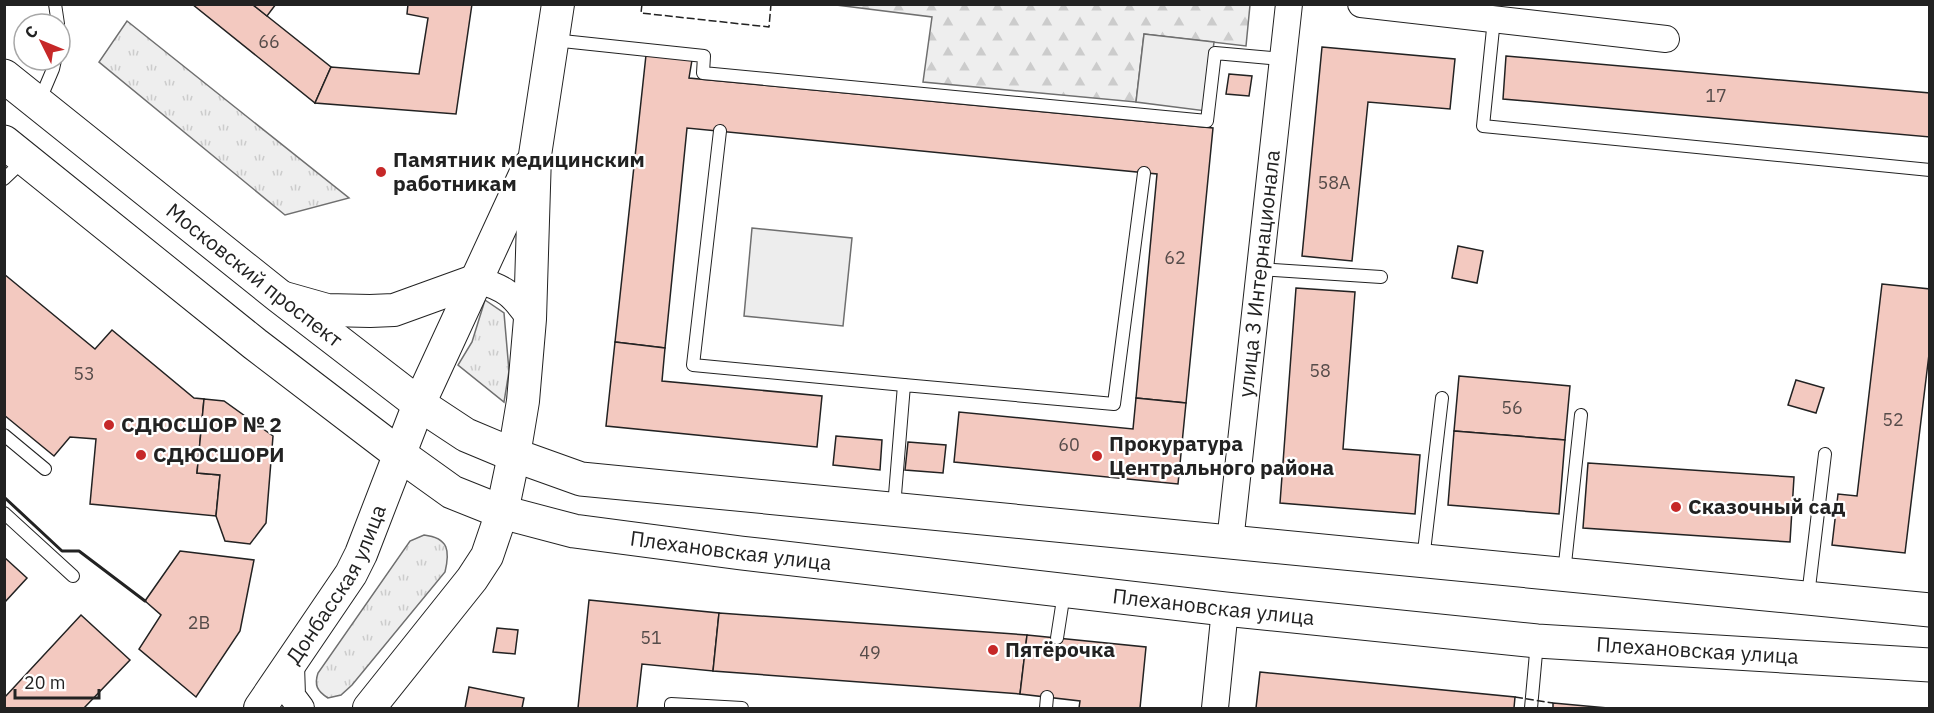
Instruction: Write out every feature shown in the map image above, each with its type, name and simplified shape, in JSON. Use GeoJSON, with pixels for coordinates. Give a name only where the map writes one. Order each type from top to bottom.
{"type":"FeatureCollection","features":[{"type":"Feature","properties":{"kind":"main road","name":"Московский проспект"},"geometry":{"type":"LineString","coordinates":[[4,76],[279,296],[419,404],[466,435],[514,455]]}},
{"type":"Feature","properties":{"kind":"main road"},"geometry":{"type":"LineString","coordinates":[[11,160],[399,454],[453,492],[502,512]]}},
{"type":"Feature","properties":{"kind":"main road"},"geometry":{"type":"LineString","coordinates":[[514,455],[581,479],[1929,610]]}},
{"type":"Feature","properties":{"kind":"main road","name":"Плехановская улица"},"geometry":{"type":"LineString","coordinates":[[502,512],[574,531],[1064,592],[1538,641],[1929,665]]}},
{"type":"Feature","properties":{"kind":"street"},"geometry":{"type":"LineString","coordinates":[[369,708],[472,579],[487,556],[502,512],[523,401],[530,319],[535,155],[558,4]]}},
{"type":"Feature","properties":{"kind":"street","name":"улица 3 Интернационала"},"geometry":{"type":"LineString","coordinates":[[1230,542],[1288,4]]}},
{"type":"Feature","properties":{"kind":"street"},"geometry":{"type":"LineString","coordinates":[[1361,4],[1666,39]]}},
{"type":"Feature","properties":{"kind":"street","name":"Донбасская улица"},"geometry":{"type":"LineString","coordinates":[[260,708],[351,574],[361,554],[419,404],[535,155]]}},
{"type":"Feature","properties":{"kind":"street"},"geometry":{"type":"LineString","coordinates":[[279,296],[327,310],[394,310],[477,280],[498,286],[516,298],[530,319]]}},
{"type":"Feature","properties":{"kind":"street"},"geometry":{"type":"LineString","coordinates":[[1215,708],[1225,609]]}},
{"type":"Feature","properties":{"kind":"street"},"geometry":{"type":"LineString","coordinates":[[291,664],[292,696],[301,708]]}},
{"type":"Feature","properties":{"kind":"lane"},"geometry":{"type":"LineString","coordinates":[[1494,19],[1483,126],[1929,170]]}},
{"type":"Feature","properties":{"kind":"lane"},"geometry":{"type":"LineString","coordinates":[[552,40],[704,56],[703,73],[726,78],[1153,120],[1207,121],[1215,53],[1282,59]]}},
{"type":"Feature","properties":{"kind":"lane"},"geometry":{"type":"LineString","coordinates":[[39,103],[52,72]]}},
{"type":"Feature","properties":{"kind":"lane"},"geometry":{"type":"LineString","coordinates":[[720,131],[693,365],[1114,404],[1144,173]]}},
{"type":"Feature","properties":{"kind":"lane"},"geometry":{"type":"LineString","coordinates":[[1260,269],[1381,277]]}},
{"type":"Feature","properties":{"kind":"lane"},"geometry":{"type":"LineString","coordinates":[[894,508],[904,385]]}},
{"type":"Feature","properties":{"kind":"lane"},"geometry":{"type":"LineString","coordinates":[[1423,561],[1442,398]]}},
{"type":"Feature","properties":{"kind":"lane"},"geometry":{"type":"LineString","coordinates":[[1564,574],[1581,415]]}},
{"type":"Feature","properties":{"kind":"lane"},"geometry":{"type":"LineString","coordinates":[[4,435],[45,469]]}},
{"type":"Feature","properties":{"kind":"lane"},"geometry":{"type":"LineString","coordinates":[[1808,599],[1825,454]]}},
{"type":"Feature","properties":{"kind":"lane"},"geometry":{"type":"LineString","coordinates":[[4,513],[73,576]]}},
{"type":"Feature","properties":{"kind":"lane"},"geometry":{"type":"LineString","coordinates":[[1057,638],[1064,592]]}},
{"type":"Feature","properties":{"kind":"lane"},"geometry":{"type":"LineString","coordinates":[[1531,708],[1538,641]]}},
{"type":"Feature","properties":{"kind":"lane"},"geometry":{"type":"LineString","coordinates":[[671,708],[671,704],[742,708]]}},
{"type":"Feature","properties":{"kind":"green space"},"geometry":{"type":"Polygon","coordinates":[[[836,5],[1250,5],[1246,46],[1144,34],[1136,102],[923,82],[932,17],[836,5]]]}},
{"type":"Feature","properties":{"kind":"green space"},"geometry":{"type":"Polygon","coordinates":[[[127,21],[349,198],[285,215],[99,62],[127,21]]]}},
{"type":"Feature","properties":{"kind":"green space"},"geometry":{"type":"Polygon","coordinates":[[[485,300],[504,313],[509,371],[504,402],[458,365],[472,342],[485,300]]]}},
{"type":"Feature","properties":{"kind":"green space"},"geometry":{"type":"Polygon","coordinates":[[[424,535],[439,539],[446,547],[445,572],[352,685],[341,695],[328,698],[317,687],[318,673],[410,541],[424,535]]]}},
{"type":"Feature","properties":{"kind":"shaded area"},"geometry":{"type":"Polygon","coordinates":[[[1144,34],[1214,42],[1206,111],[1136,102],[1144,34]]]}},
{"type":"Feature","properties":{"kind":"shaded area"},"geometry":{"type":"Polygon","coordinates":[[[752,228],[852,238],[843,326],[744,316],[752,228]]]}},
{"type":"Feature","properties":{"kind":"building"},"geometry":{"type":"Polygon","coordinates":[[[192,4],[252,4],[331,67],[315,103],[192,4]]]}},
{"type":"Feature","properties":{"kind":"building"},"geometry":{"type":"Polygon","coordinates":[[[252,4],[276,4],[267,16],[252,4]]]}},
{"type":"Feature","properties":{"kind":"building"},"geometry":{"type":"Polygon","coordinates":[[[408,4],[472,4],[456,114],[315,103],[331,67],[419,74],[428,18],[407,14],[408,4]]]}},
{"type":"Feature","properties":{"kind":"building"},"geometry":{"type":"Polygon","coordinates":[[[1322,47],[1455,59],[1450,109],[1368,102],[1352,261],[1302,256],[1322,47]]]}},
{"type":"Feature","properties":{"kind":"building"},"geometry":{"type":"Polygon","coordinates":[[[646,55],[692,60],[689,78],[1213,128],[1186,403],[1136,398],[1157,174],[687,128],[665,348],[615,342],[646,55]]]}},
{"type":"Feature","properties":{"kind":"building"},"geometry":{"type":"Polygon","coordinates":[[[1506,56],[1930,93],[1930,137],[1503,99],[1506,56]]]}},
{"type":"Feature","properties":{"kind":"building"},"geometry":{"type":"Polygon","coordinates":[[[1229,74],[1252,76],[1249,96],[1226,94],[1229,74]]]}},
{"type":"Feature","properties":{"kind":"building"},"geometry":{"type":"Polygon","coordinates":[[[1458,246],[1483,251],[1477,283],[1452,278],[1458,246]]]}},
{"type":"Feature","properties":{"kind":"building"},"geometry":{"type":"Polygon","coordinates":[[[4,274],[95,349],[112,330],[194,398],[204,399],[197,473],[220,475],[216,516],[90,504],[96,439],[70,437],[54,456],[4,415],[4,274]]]}},
{"type":"Feature","properties":{"kind":"building"},"geometry":{"type":"Polygon","coordinates":[[[1882,284],[1930,289],[1930,346],[1905,553],[1832,545],[1838,494],[1857,496],[1882,284]]]}},
{"type":"Feature","properties":{"kind":"building"},"geometry":{"type":"Polygon","coordinates":[[[1296,288],[1355,292],[1343,449],[1420,455],[1415,514],[1280,503],[1296,288]]]}},
{"type":"Feature","properties":{"kind":"building"},"geometry":{"type":"Polygon","coordinates":[[[615,342],[665,348],[662,381],[822,396],[817,447],[606,426],[615,342]]]}},
{"type":"Feature","properties":{"kind":"building"},"geometry":{"type":"Polygon","coordinates":[[[1459,376],[1570,386],[1565,440],[1454,431],[1459,376]]]}},
{"type":"Feature","properties":{"kind":"building"},"geometry":{"type":"Polygon","coordinates":[[[1796,380],[1824,388],[1816,413],[1788,405],[1796,380]]]}},
{"type":"Feature","properties":{"kind":"building"},"geometry":{"type":"Polygon","coordinates":[[[1136,398],[1186,403],[1178,484],[954,462],[959,412],[1133,429],[1136,398]]]}},
{"type":"Feature","properties":{"kind":"building"},"geometry":{"type":"Polygon","coordinates":[[[204,399],[224,401],[273,436],[266,523],[250,544],[225,541],[216,516],[220,475],[197,473],[204,399]]]}},
{"type":"Feature","properties":{"kind":"building"},"geometry":{"type":"Polygon","coordinates":[[[1454,431],[1565,440],[1559,514],[1448,505],[1454,431]]]}},
{"type":"Feature","properties":{"kind":"building"},"geometry":{"type":"Polygon","coordinates":[[[836,436],[882,440],[880,470],[833,465],[836,436]]]}},
{"type":"Feature","properties":{"kind":"building"},"geometry":{"type":"Polygon","coordinates":[[[908,442],[946,445],[943,473],[905,470],[908,442]]]}},
{"type":"Feature","properties":{"kind":"building"},"geometry":{"type":"Polygon","coordinates":[[[1588,463],[1794,477],[1790,542],[1583,528],[1588,463]]]}},
{"type":"Feature","properties":{"kind":"building"},"geometry":{"type":"Polygon","coordinates":[[[180,551],[254,560],[240,631],[196,697],[139,649],[161,615],[145,601],[180,551]]]}},
{"type":"Feature","properties":{"kind":"building"},"geometry":{"type":"Polygon","coordinates":[[[4,557],[27,578],[4,603],[4,557]]]}},
{"type":"Feature","properties":{"kind":"building"},"geometry":{"type":"Polygon","coordinates":[[[589,600],[719,613],[713,671],[642,664],[637,708],[578,708],[589,600]]]}},
{"type":"Feature","properties":{"kind":"building"},"geometry":{"type":"Polygon","coordinates":[[[719,613],[1027,635],[1020,694],[713,671],[719,613]]]}},
{"type":"Feature","properties":{"kind":"building"},"geometry":{"type":"Polygon","coordinates":[[[81,615],[130,660],[84,708],[4,708],[4,698],[81,615]]]}},
{"type":"Feature","properties":{"kind":"building"},"geometry":{"type":"Polygon","coordinates":[[[497,628],[518,630],[515,654],[493,652],[497,628]]]}},
{"type":"Feature","properties":{"kind":"building"},"geometry":{"type":"Polygon","coordinates":[[[1027,635],[1146,647],[1140,708],[1079,708],[1080,701],[1020,694],[1027,635]]]}},
{"type":"Feature","properties":{"kind":"building"},"geometry":{"type":"Polygon","coordinates":[[[1260,672],[1515,697],[1514,708],[1256,708],[1260,672]]]}},
{"type":"Feature","properties":{"kind":"building"},"geometry":{"type":"Polygon","coordinates":[[[469,687],[524,698],[522,708],[465,708],[469,687]]]}},
{"type":"Feature","properties":{"kind":"building"},"geometry":{"type":"Polygon","coordinates":[[[1553,703],[1608,708],[1553,708],[1553,703]]]}},
{"type":"Feature","properties":{"kind":"fence"},"geometry":{"type":"LineString","coordinates":[[642,4],[641,13],[769,27],[771,4]]}},
{"type":"Feature","properties":{"kind":"fence"},"geometry":{"type":"LineString","coordinates":[[1515,697],[1553,703]]}},
{"type":"Feature","properties":{"kind":"wall"},"geometry":{"type":"LineString","coordinates":[[4,497],[62,551],[79,551],[145,601]]}},
{"type":"Feature","properties":{"kind":"place","name":"Памятник медицинским работникам"},"geometry":{"type":"Point","coordinates":[381,172]}},
{"type":"Feature","properties":{"kind":"place","name":"СДЮСШОР № 2"},"geometry":{"type":"Point","coordinates":[109,425]}},
{"type":"Feature","properties":{"kind":"place","name":"СДЮСШОРИ"},"geometry":{"type":"Point","coordinates":[141,455]}},
{"type":"Feature","properties":{"kind":"place","name":"Прокуратура Центрального района"},"geometry":{"type":"Point","coordinates":[1097,456]}},
{"type":"Feature","properties":{"kind":"place","name":"Сказочный сад"},"geometry":{"type":"Point","coordinates":[1676,507]}},
{"type":"Feature","properties":{"kind":"place","name":"Пятёрочка"},"geometry":{"type":"Point","coordinates":[993,650]}}]}
